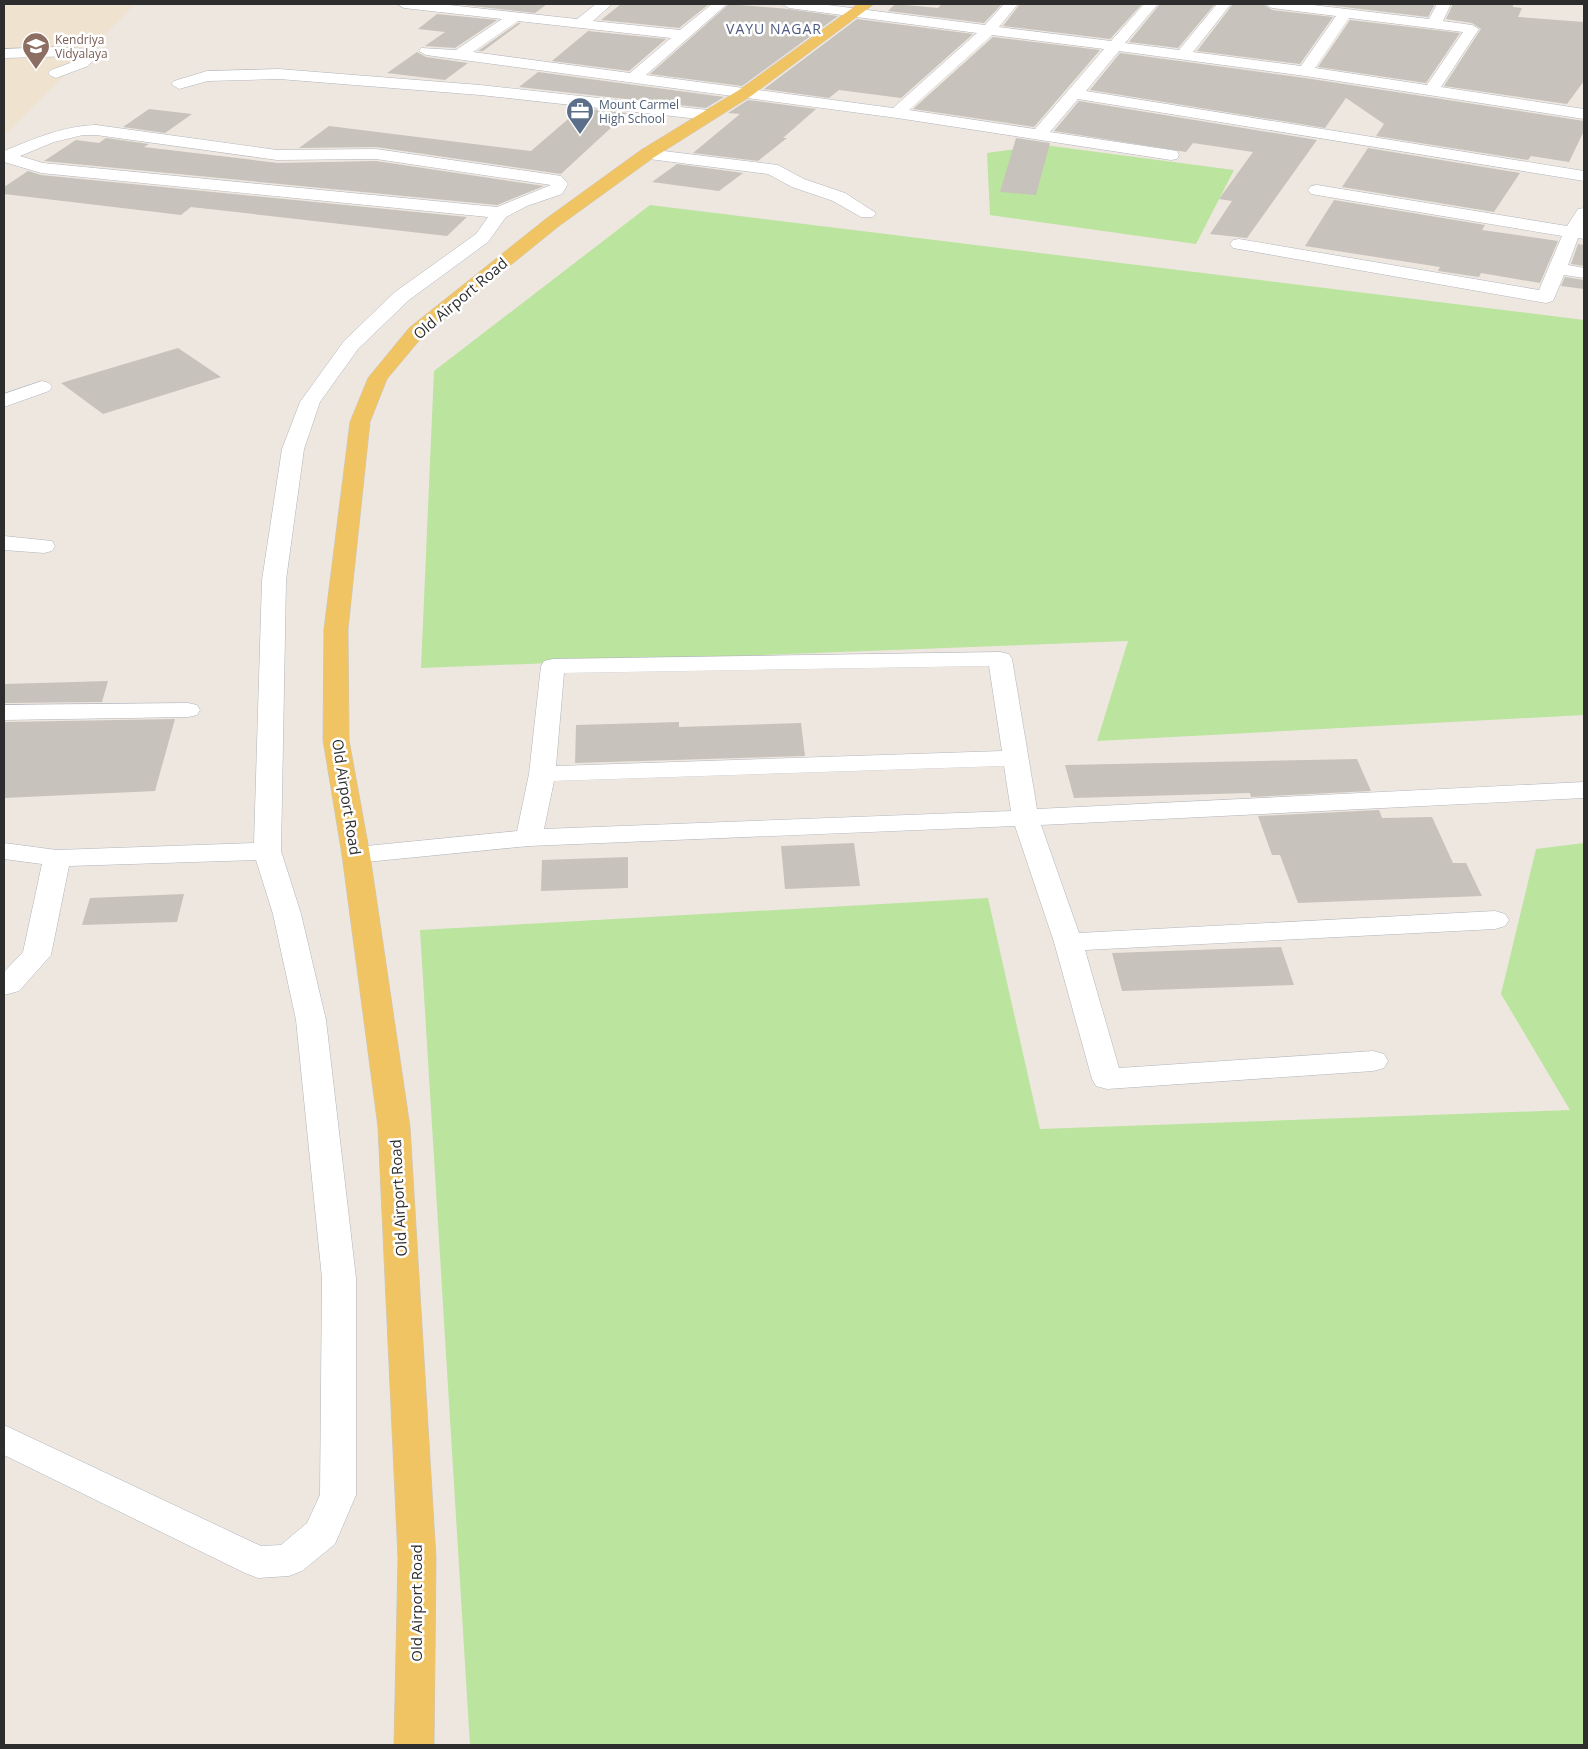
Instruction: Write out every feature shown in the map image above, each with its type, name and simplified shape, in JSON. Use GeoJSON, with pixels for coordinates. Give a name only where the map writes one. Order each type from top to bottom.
{"type":"FeatureCollection","features":[{"type":"Feature","properties":{"kind":"main road","name":"Old Airport Road"},"geometry":{"type":"LineString","coordinates":[[414,1745],[417,1558],[394,1127],[356,854],[336,740],[336,629],[360,422],[378,378],[416,332],[553,222],[647,154],[745,94],[863,8]]}},
{"type":"Feature","properties":{"kind":"street"},"geometry":{"type":"LineString","coordinates":[[404,4],[683,35]]}},
{"type":"Feature","properties":{"kind":"street"},"geometry":{"type":"LineString","coordinates":[[579,24],[605,4]]}},
{"type":"Feature","properties":{"kind":"street"},"geometry":{"type":"LineString","coordinates":[[634,78],[720,4]]}},
{"type":"Feature","properties":{"kind":"street"},"geometry":{"type":"LineString","coordinates":[[789,4],[863,8],[1114,46],[1305,71],[1584,114]]}},
{"type":"Feature","properties":{"kind":"street"},"geometry":{"type":"LineString","coordinates":[[897,113],[990,28],[1011,4]]}},
{"type":"Feature","properties":{"kind":"street"},"geometry":{"type":"LineString","coordinates":[[1039,134],[1076,94],[1114,46],[1151,4]]}},
{"type":"Feature","properties":{"kind":"street"},"geometry":{"type":"LineString","coordinates":[[1184,54],[1224,4]]}},
{"type":"Feature","properties":{"kind":"street"},"geometry":{"type":"LineString","coordinates":[[1272,4],[1472,29],[1432,90]]}},
{"type":"Feature","properties":{"kind":"street"},"geometry":{"type":"LineString","coordinates":[[1434,24],[1444,4]]}},
{"type":"Feature","properties":{"kind":"street"},"geometry":{"type":"LineString","coordinates":[[1305,71],[1346,12]]}},
{"type":"Feature","properties":{"kind":"street"},"geometry":{"type":"LineString","coordinates":[[459,55],[516,16]]}},
{"type":"Feature","properties":{"kind":"street"},"geometry":{"type":"LineString","coordinates":[[4,54],[58,51],[80,52],[86,59],[83,63],[56,73]]}},
{"type":"Feature","properties":{"kind":"street"},"geometry":{"type":"LineString","coordinates":[[426,51],[897,113],[1171,155]]}},
{"type":"Feature","properties":{"kind":"street"},"geometry":{"type":"LineString","coordinates":[[179,84],[207,76],[279,74],[473,90],[708,115]]}},
{"type":"Feature","properties":{"kind":"street"},"geometry":{"type":"LineString","coordinates":[[1076,94],[1584,176]]}},
{"type":"Feature","properties":{"kind":"street"},"geometry":{"type":"LineString","coordinates":[[4,1439],[258,1562],[289,1560],[322,1533],[338,1494],[339,1278],[312,1020],[287,914],[267,851],[274,580],[293,449],[310,402],[351,345],[402,296],[482,238],[500,213],[521,202],[556,190],[560,184],[555,180],[529,175],[376,154],[277,155],[96,130],[70,131],[50,136],[5,157]]}},
{"type":"Feature","properties":{"kind":"street"},"geometry":{"type":"LineString","coordinates":[[647,154],[772,169],[814,190],[839,197],[867,213]]}},
{"type":"Feature","properties":{"kind":"street"},"geometry":{"type":"LineString","coordinates":[[5,157],[41,168],[244,189],[291,191],[500,213]]}},
{"type":"Feature","properties":{"kind":"street"},"geometry":{"type":"LineString","coordinates":[[1317,190],[1578,233]]}},
{"type":"Feature","properties":{"kind":"street"},"geometry":{"type":"LineString","coordinates":[[1239,244],[1546,297],[1556,268],[1578,233],[1584,213]]}},
{"type":"Feature","properties":{"kind":"street"},"geometry":{"type":"LineString","coordinates":[[1556,268],[1584,272]]}},
{"type":"Feature","properties":{"kind":"street"},"geometry":{"type":"LineString","coordinates":[[4,401],[42,387]]}},
{"type":"Feature","properties":{"kind":"street"},"geometry":{"type":"LineString","coordinates":[[4,543],[44,546]]}},
{"type":"Feature","properties":{"kind":"street"},"geometry":{"type":"LineString","coordinates":[[529,838],[542,774],[553,666],[1000,660],[1026,818],[1068,942],[1107,1079],[1373,1061]]}},
{"type":"Feature","properties":{"kind":"street"},"geometry":{"type":"LineString","coordinates":[[4,713],[188,710]]}},
{"type":"Feature","properties":{"kind":"street"},"geometry":{"type":"LineString","coordinates":[[542,774],[1017,758]]}},
{"type":"Feature","properties":{"kind":"street"},"geometry":{"type":"LineString","coordinates":[[356,854],[529,838],[1026,818],[1584,790]]}},
{"type":"Feature","properties":{"kind":"street"},"geometry":{"type":"LineString","coordinates":[[4,851],[57,858],[267,851]]}},
{"type":"Feature","properties":{"kind":"street"},"geometry":{"type":"LineString","coordinates":[[4,986],[9,984],[37,955],[57,858]]}},
{"type":"Feature","properties":{"kind":"street"},"geometry":{"type":"LineString","coordinates":[[1068,942],[1495,920]]}},
{"type":"Feature","properties":{"kind":"shaded area","name":"Kendriya Vidyalaya"},"geometry":{"type":"Polygon","coordinates":[[[4,4],[135,4],[4,136],[4,4]]]}},
{"type":"Feature","properties":{"kind":"green space"},"geometry":{"type":"Polygon","coordinates":[[[1044,145],[1234,170],[1196,244],[990,215],[987,153],[1044,145]]]}},
{"type":"Feature","properties":{"kind":"green space"},"geometry":{"type":"Polygon","coordinates":[[[650,205],[1584,320],[1584,715],[1097,741],[1128,641],[421,668],[434,371],[650,205]]]}},
{"type":"Feature","properties":{"kind":"green space"},"geometry":{"type":"Polygon","coordinates":[[[1584,843],[1584,1745],[470,1745],[420,930],[988,898],[1040,1129],[1570,1110],[1501,994],[1536,849],[1584,843]]]}},
{"type":"Feature","properties":{"kind":"building"},"geometry":{"type":"Polygon","coordinates":[[[455,4],[547,4],[535,13],[455,4]]]}},
{"type":"Feature","properties":{"kind":"building"},"geometry":{"type":"Polygon","coordinates":[[[621,4],[709,4],[679,28],[601,20],[621,4]]]}},
{"type":"Feature","properties":{"kind":"building"},"geometry":{"type":"Polygon","coordinates":[[[729,4],[838,16],[742,86],[650,74],[729,4]]]}},
{"type":"Feature","properties":{"kind":"building"},"geometry":{"type":"Polygon","coordinates":[[[895,4],[938,8],[942,4],[1002,4],[984,23],[888,11],[895,4]]]}},
{"type":"Feature","properties":{"kind":"building"},"geometry":{"type":"Polygon","coordinates":[[[1020,4],[1142,4],[1110,39],[1003,26],[1020,4]]]}},
{"type":"Feature","properties":{"kind":"building"},"geometry":{"type":"Polygon","coordinates":[[[1160,4],[1215,4],[1178,48],[1129,42],[1160,4]]]}},
{"type":"Feature","properties":{"kind":"building"},"geometry":{"type":"Polygon","coordinates":[[[1233,4],[1263,4],[1272,10],[1333,17],[1300,64],[1197,51],[1233,4]]]}},
{"type":"Feature","properties":{"kind":"building"},"geometry":{"type":"Polygon","coordinates":[[[1319,4],[1435,4],[1428,17],[1319,4]]]}},
{"type":"Feature","properties":{"kind":"building"},"geometry":{"type":"Polygon","coordinates":[[[1453,4],[1513,4],[1513,7],[1522,8],[1518,17],[1584,22],[1584,81],[1567,104],[1444,86],[1481,29],[1472,23],[1446,19],[1453,4]]]}},
{"type":"Feature","properties":{"kind":"building"},"geometry":{"type":"Polygon","coordinates":[[[437,14],[497,20],[455,48],[425,46],[445,32],[418,29],[437,14]]]}},
{"type":"Feature","properties":{"kind":"building"},"geometry":{"type":"Polygon","coordinates":[[[857,19],[973,34],[901,98],[839,90],[829,98],[764,89],[857,19]]]}},
{"type":"Feature","properties":{"kind":"building"},"geometry":{"type":"Polygon","coordinates":[[[1350,20],[1460,33],[1426,83],[1318,67],[1350,20]]]}},
{"type":"Feature","properties":{"kind":"building"},"geometry":{"type":"Polygon","coordinates":[[[518,23],[521,23],[483,51],[478,51],[518,23]]]}},
{"type":"Feature","properties":{"kind":"building"},"geometry":{"type":"Polygon","coordinates":[[[588,31],[666,39],[629,71],[552,61],[588,31]]]}},
{"type":"Feature","properties":{"kind":"building"},"geometry":{"type":"Polygon","coordinates":[[[993,37],[1100,50],[1034,127],[913,109],[993,37]]]}},
{"type":"Feature","properties":{"kind":"building"},"geometry":{"type":"Polygon","coordinates":[[[417,52],[426,57],[468,63],[445,80],[387,73],[417,52]]]}},
{"type":"Feature","properties":{"kind":"building"},"geometry":{"type":"Polygon","coordinates":[[[1120,53],[1305,78],[1584,121],[1584,131],[1569,162],[1531,156],[1528,160],[1376,136],[1384,124],[1346,98],[1325,128],[1090,90],[1120,53]]]}},
{"type":"Feature","properties":{"kind":"building"},"geometry":{"type":"Polygon","coordinates":[[[538,72],[724,97],[706,108],[519,87],[538,72]]]}},
{"type":"Feature","properties":{"kind":"building"},"geometry":{"type":"Polygon","coordinates":[[[748,100],[816,109],[783,138],[787,138],[758,161],[693,153],[740,114],[728,113],[748,100]]]}},
{"type":"Feature","properties":{"kind":"building"},"geometry":{"type":"Polygon","coordinates":[[[1079,101],[1317,140],[1247,238],[1210,234],[1232,201],[1219,199],[1253,152],[1193,143],[1186,152],[1054,131],[1079,101]]]}},
{"type":"Feature","properties":{"kind":"building"},"geometry":{"type":"Polygon","coordinates":[[[581,108],[627,113],[561,174],[376,147],[299,148],[329,126],[531,151],[581,108]]]}},
{"type":"Feature","properties":{"kind":"building"},"geometry":{"type":"Polygon","coordinates":[[[149,109],[192,114],[165,133],[123,127],[149,109]]]}},
{"type":"Feature","properties":{"kind":"building"},"geometry":{"type":"Polygon","coordinates":[[[106,138],[149,144],[144,147],[278,163],[376,161],[544,186],[497,205],[44,161],[76,140],[99,143],[106,138]]]}},
{"type":"Feature","properties":{"kind":"building"},"geometry":{"type":"Polygon","coordinates":[[[1016,138],[1050,143],[1036,195],[1000,192],[1016,138]]]}},
{"type":"Feature","properties":{"kind":"building"},"geometry":{"type":"Polygon","coordinates":[[[1368,148],[1520,173],[1494,212],[1342,187],[1368,148]]]}},
{"type":"Feature","properties":{"kind":"building"},"geometry":{"type":"Polygon","coordinates":[[[677,164],[743,173],[719,191],[652,182],[677,164]]]}},
{"type":"Feature","properties":{"kind":"building"},"geometry":{"type":"Polygon","coordinates":[[[28,171],[41,175],[467,217],[447,236],[191,207],[181,215],[4,194],[4,187],[28,171]]]}},
{"type":"Feature","properties":{"kind":"building"},"geometry":{"type":"Polygon","coordinates":[[[1334,200],[1485,225],[1482,230],[1558,241],[1540,283],[1481,273],[1479,277],[1438,271],[1440,267],[1305,246],[1334,200]]]}},
{"type":"Feature","properties":{"kind":"building"},"geometry":{"type":"Polygon","coordinates":[[[1578,244],[1584,245],[1584,266],[1571,264],[1578,244]]]}},
{"type":"Feature","properties":{"kind":"building"},"geometry":{"type":"Polygon","coordinates":[[[1565,277],[1584,280],[1584,289],[1561,286],[1565,277]]]}},
{"type":"Feature","properties":{"kind":"building"},"geometry":{"type":"Polygon","coordinates":[[[178,348],[221,377],[103,414],[61,383],[178,348]]]}},
{"type":"Feature","properties":{"kind":"building"},"geometry":{"type":"Polygon","coordinates":[[[108,681],[102,702],[4,703],[4,684],[108,681]]]}},
{"type":"Feature","properties":{"kind":"building"},"geometry":{"type":"Polygon","coordinates":[[[175,719],[155,791],[4,798],[4,722],[175,719]]]}},
{"type":"Feature","properties":{"kind":"building"},"geometry":{"type":"Polygon","coordinates":[[[679,722],[679,727],[801,723],[805,756],[575,763],[576,725],[679,722]]]}},
{"type":"Feature","properties":{"kind":"building"},"geometry":{"type":"Polygon","coordinates":[[[1357,759],[1371,791],[1251,797],[1250,793],[1074,798],[1065,765],[1357,759]]]}},
{"type":"Feature","properties":{"kind":"building"},"geometry":{"type":"Polygon","coordinates":[[[1379,810],[1382,818],[1432,817],[1453,863],[1466,863],[1482,896],[1298,903],[1280,855],[1272,855],[1258,816],[1379,810]]]}},
{"type":"Feature","properties":{"kind":"building"},"geometry":{"type":"Polygon","coordinates":[[[854,843],[860,886],[785,889],[781,846],[854,843]]]}},
{"type":"Feature","properties":{"kind":"building"},"geometry":{"type":"Polygon","coordinates":[[[628,857],[628,888],[541,891],[542,860],[628,857]]]}},
{"type":"Feature","properties":{"kind":"building"},"geometry":{"type":"Polygon","coordinates":[[[184,894],[177,922],[82,925],[90,898],[184,894]]]}},
{"type":"Feature","properties":{"kind":"building"},"geometry":{"type":"Polygon","coordinates":[[[1281,947],[1294,985],[1122,991],[1112,953],[1281,947]]]}},
{"type":"Feature","properties":{"kind":"place","name":"Kendriya Vidyalaya"},"geometry":{"type":"Point","coordinates":[36,70]}},
{"type":"Feature","properties":{"kind":"place","name":"Mount Carmel High School"},"geometry":{"type":"Point","coordinates":[580,135]}},
{"type":"Feature","properties":{"kind":"district","name":"VAYU NAGAR"},"geometry":{"type":"Point","coordinates":[774,28]}}]}
